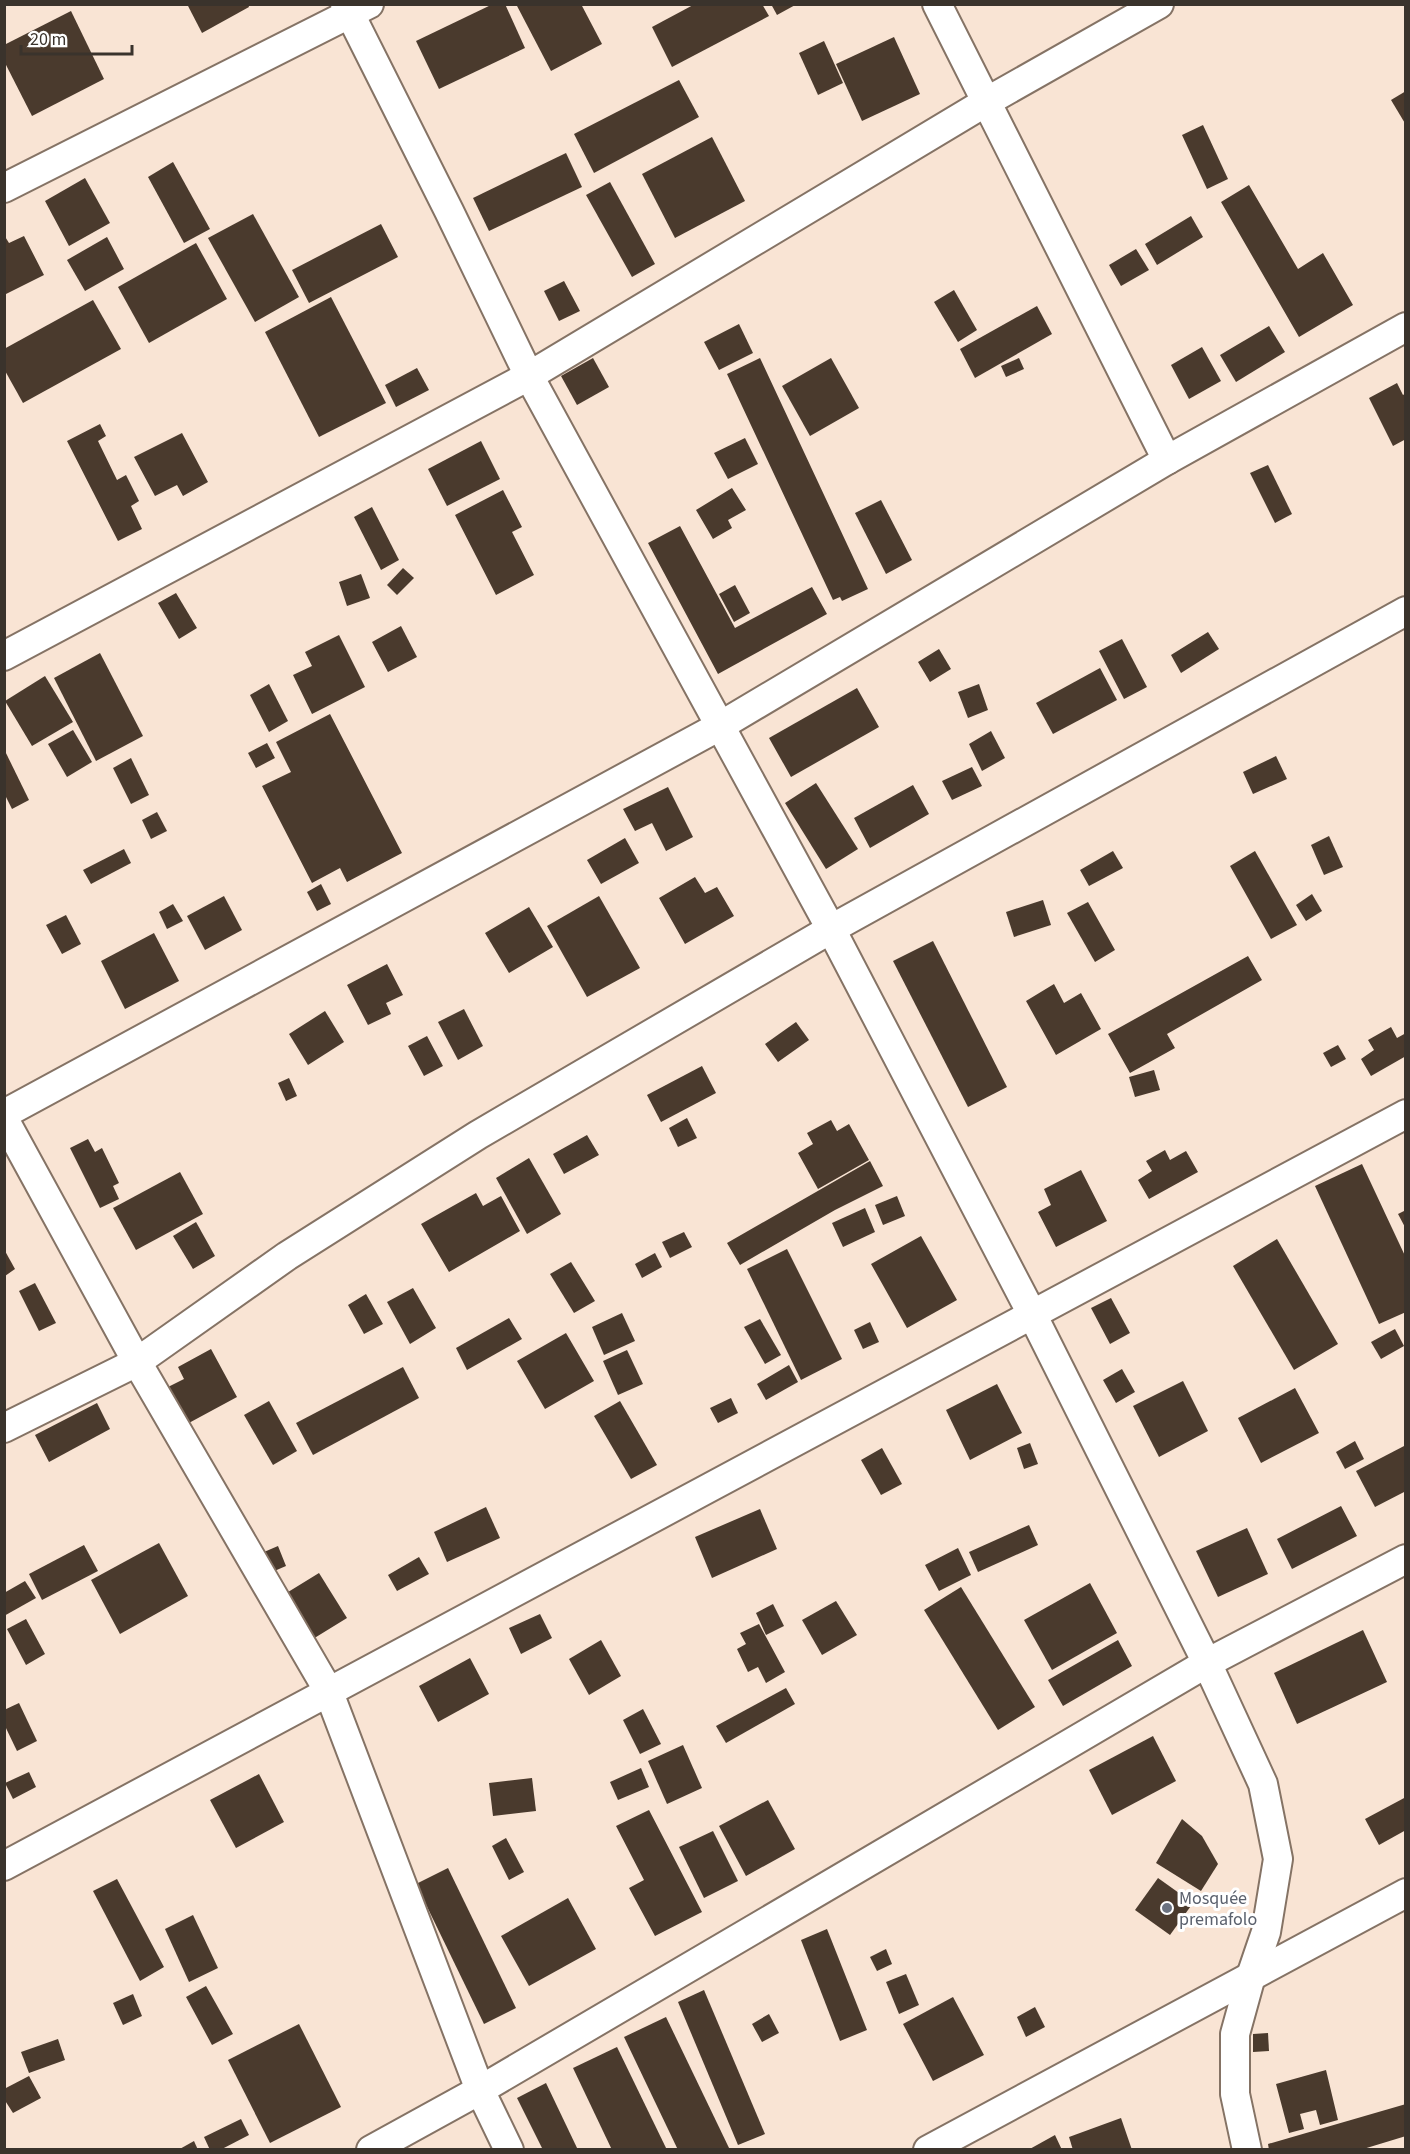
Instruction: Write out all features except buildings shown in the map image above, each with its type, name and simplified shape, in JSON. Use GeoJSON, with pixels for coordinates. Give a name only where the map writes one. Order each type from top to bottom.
{"type":"FeatureCollection","features":[{"type":"Feature","properties":{"kind":"street"},"geometry":{"type":"LineString","coordinates":[[937,4],[1167,460]]}},
{"type":"Feature","properties":{"kind":"street"},"geometry":{"type":"LineString","coordinates":[[4,656],[529,376],[986,102],[1159,4]]}},
{"type":"Feature","properties":{"kind":"street"},"geometry":{"type":"LineString","coordinates":[[4,188],[355,8],[529,376],[831,929],[1032,1316],[1206,1663],[1263,1784],[1278,1858],[1266,1932],[1235,2034],[1235,2094],[1247,2150]]}},
{"type":"Feature","properties":{"kind":"street"},"geometry":{"type":"LineString","coordinates":[[510,2150],[480,2090],[328,1690],[137,1362],[4,1116],[720,726],[1167,460],[1406,327]]}},
{"type":"Feature","properties":{"kind":"street"},"geometry":{"type":"LineString","coordinates":[[4,1428],[137,1362],[287,1256],[478,1135],[831,929],[1406,611]]}},
{"type":"Feature","properties":{"kind":"street"},"geometry":{"type":"LineString","coordinates":[[4,1866],[328,1690],[1032,1316],[1406,1114]]}},
{"type":"Feature","properties":{"kind":"street"},"geometry":{"type":"LineString","coordinates":[[370,2150],[480,2090],[1206,1663],[1406,1560]]}},
{"type":"Feature","properties":{"kind":"street"},"geometry":{"type":"LineString","coordinates":[[928,2150],[1406,1893]]}},
{"type":"Feature","properties":{"kind":"place","name":"Mosquée premafolo"},"geometry":{"type":"Point","coordinates":[1167,1908]}}]}
